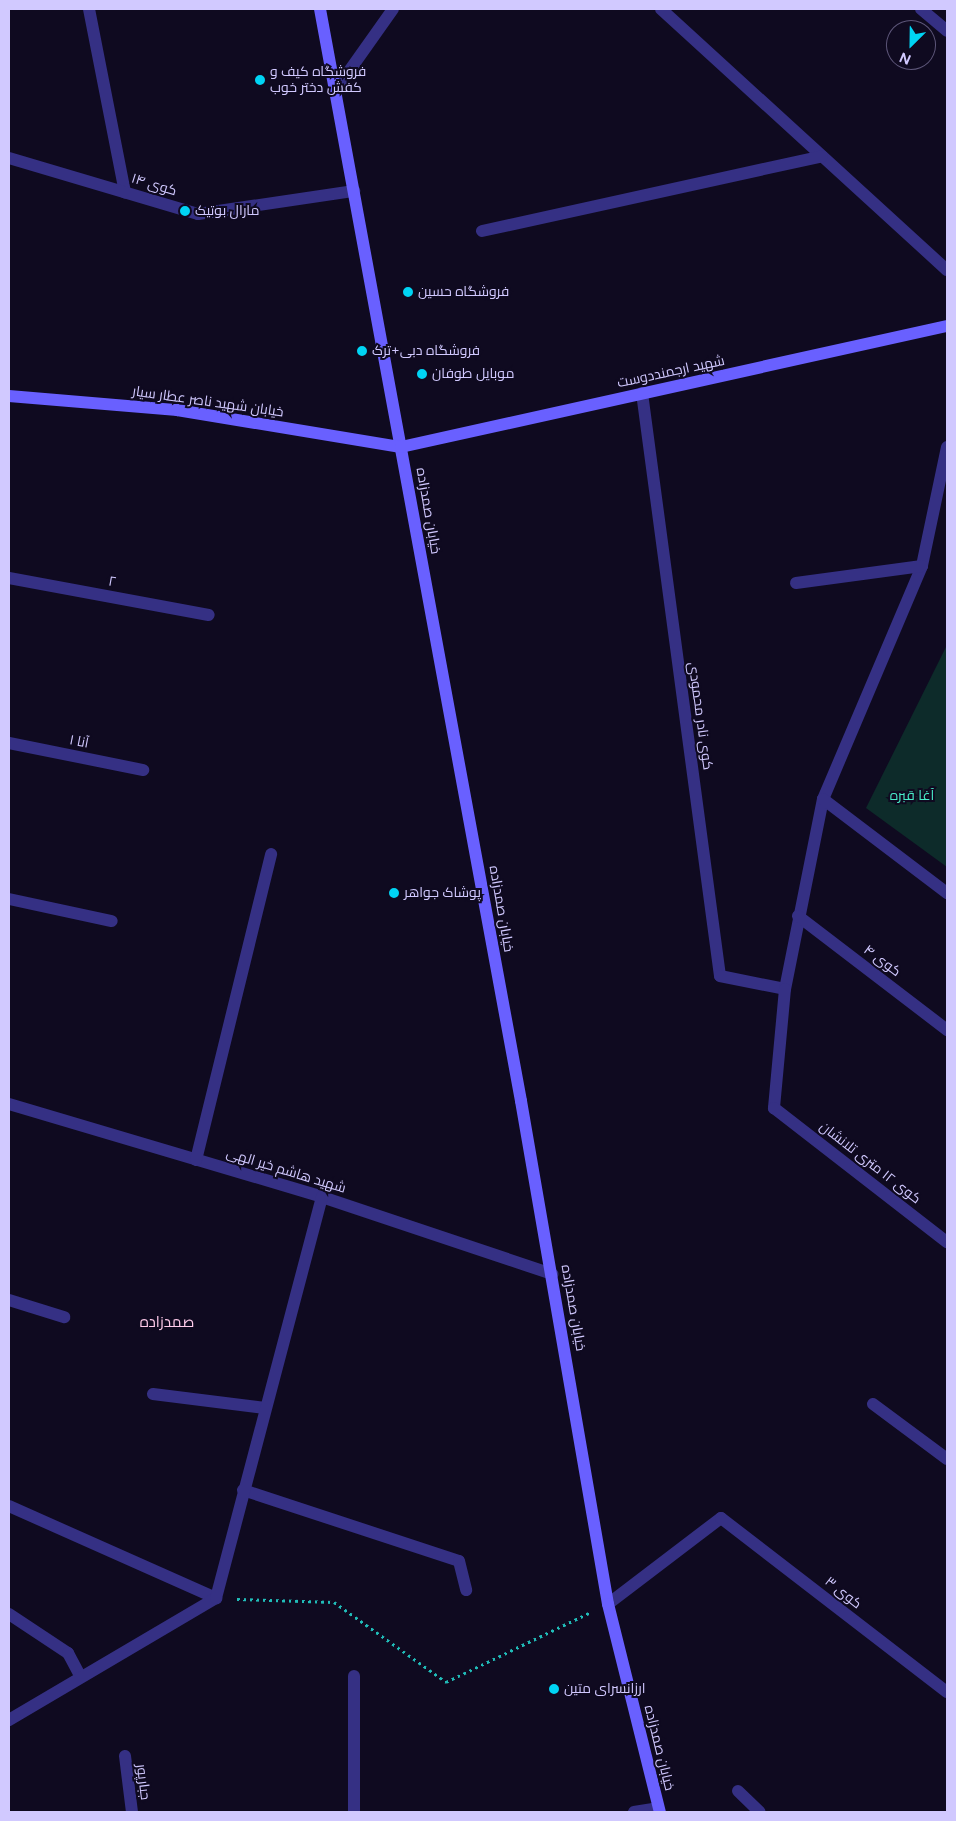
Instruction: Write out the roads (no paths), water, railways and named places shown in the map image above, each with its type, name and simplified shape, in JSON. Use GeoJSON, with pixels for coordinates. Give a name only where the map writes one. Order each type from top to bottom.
{"type":"FeatureCollection","features":[{"type":"Feature","properties":{"kind":"main road","name":"خیابان صمدزاده"},"geometry":{"type":"LineString","coordinates":[[320,9],[552,1274],[608,1604],[659,1810]]}},
{"type":"Feature","properties":{"kind":"main road","name":"شهید ارجمنددوست"},"geometry":{"type":"LineString","coordinates":[[401,447],[947,326]]}},
{"type":"Feature","properties":{"kind":"main road","name":"خیابان شهید ناصر عطار سیار"},"geometry":{"type":"LineString","coordinates":[[9,396],[177,410],[401,447]]}},
{"type":"Feature","properties":{"kind":"street"},"geometry":{"type":"LineString","coordinates":[[88,9],[125,192]]}},
{"type":"Feature","properties":{"kind":"street"},"geometry":{"type":"LineString","coordinates":[[335,91],[393,9]]}},
{"type":"Feature","properties":{"kind":"street"},"geometry":{"type":"LineString","coordinates":[[661,9],[947,270]]}},
{"type":"Feature","properties":{"kind":"street"},"geometry":{"type":"LineString","coordinates":[[921,9],[947,31]]}},
{"type":"Feature","properties":{"kind":"street"},"geometry":{"type":"LineString","coordinates":[[482,231],[822,156]]}},
{"type":"Feature","properties":{"kind":"street","name":"کوی ۱۴"},"geometry":{"type":"LineString","coordinates":[[9,158],[198,214],[354,191]]}},
{"type":"Feature","properties":{"kind":"street","name":"کوی نادر محمودی"},"geometry":{"type":"LineString","coordinates":[[642,393],[720,976],[785,989]]}},
{"type":"Feature","properties":{"kind":"street"},"geometry":{"type":"LineString","coordinates":[[785,989],[798,916],[823,799],[922,566],[947,447]]}},
{"type":"Feature","properties":{"kind":"street"},"geometry":{"type":"LineString","coordinates":[[796,583],[922,566]]}},
{"type":"Feature","properties":{"kind":"street","name":"۲"},"geometry":{"type":"LineString","coordinates":[[9,578],[209,615]]}},
{"type":"Feature","properties":{"kind":"street","name":"آنا ۱"},"geometry":{"type":"LineString","coordinates":[[9,743],[143,770]]}},
{"type":"Feature","properties":{"kind":"street"},"geometry":{"type":"LineString","coordinates":[[823,799],[947,894]]}},
{"type":"Feature","properties":{"kind":"street"},"geometry":{"type":"LineString","coordinates":[[196,1160],[271,854]]}},
{"type":"Feature","properties":{"kind":"street"},"geometry":{"type":"LineString","coordinates":[[9,899],[112,921]]}},
{"type":"Feature","properties":{"kind":"street","name":"کوی ۴"},"geometry":{"type":"LineString","coordinates":[[798,916],[947,1030]]}},
{"type":"Feature","properties":{"kind":"street","name":"کوی ۱۲ متری تلانشان"},"geometry":{"type":"LineString","coordinates":[[785,989],[774,1108],[947,1242]]}},
{"type":"Feature","properties":{"kind":"street","name":"شهید هاشم خیر الهی"},"geometry":{"type":"LineString","coordinates":[[9,1104],[322,1197],[552,1274]]}},
{"type":"Feature","properties":{"kind":"street"},"geometry":{"type":"LineString","coordinates":[[9,1720],[80,1676],[216,1598],[264,1408],[322,1197]]}},
{"type":"Feature","properties":{"kind":"street"},"geometry":{"type":"LineString","coordinates":[[9,1300],[64,1316]]}},
{"type":"Feature","properties":{"kind":"street"},"geometry":{"type":"LineString","coordinates":[[153,1394],[264,1408]]}},
{"type":"Feature","properties":{"kind":"street"},"geometry":{"type":"LineString","coordinates":[[873,1404],[947,1460]]}},
{"type":"Feature","properties":{"kind":"street"},"geometry":{"type":"LineString","coordinates":[[243,1490],[459,1561],[466,1590]]}},
{"type":"Feature","properties":{"kind":"street"},"geometry":{"type":"LineString","coordinates":[[9,1506],[216,1598]]}},
{"type":"Feature","properties":{"kind":"street","name":"کوی ۳"},"geometry":{"type":"LineString","coordinates":[[608,1604],[721,1518],[947,1692]]}},
{"type":"Feature","properties":{"kind":"street"},"geometry":{"type":"LineString","coordinates":[[9,1614],[68,1653],[80,1676]]}},
{"type":"Feature","properties":{"kind":"street"},"geometry":{"type":"LineString","coordinates":[[354,1676],[354,1812]]}},
{"type":"Feature","properties":{"kind":"street","name":"جبارپور"},"geometry":{"type":"LineString","coordinates":[[125,1756],[132,1812]]}},
{"type":"Feature","properties":{"kind":"street"},"geometry":{"type":"LineString","coordinates":[[738,1791],[760,1812]]}},
{"type":"Feature","properties":{"kind":"street"},"geometry":{"type":"LineString","coordinates":[[634,1812],[659,1810]]}},
{"type":"Feature","properties":{"kind":"place","name":"فروشگاه کیف و کفش دختر خوب"},"geometry":{"type":"Point","coordinates":[260,80]}},
{"type":"Feature","properties":{"kind":"place","name":"مارال بوتیک"},"geometry":{"type":"Point","coordinates":[185,211]}},
{"type":"Feature","properties":{"kind":"place","name":"فروشگاه حسین"},"geometry":{"type":"Point","coordinates":[408,292]}},
{"type":"Feature","properties":{"kind":"place","name":"فروشگاه دبی+ترک"},"geometry":{"type":"Point","coordinates":[362,351]}},
{"type":"Feature","properties":{"kind":"place","name":"موبایل طوفان"},"geometry":{"type":"Point","coordinates":[422,374]}},
{"type":"Feature","properties":{"kind":"place","name":"پوشاک جواهر"},"geometry":{"type":"Point","coordinates":[394,893]}},
{"type":"Feature","properties":{"kind":"place","name":"ارزانسرای متین"},"geometry":{"type":"Point","coordinates":[554,1689]}},
{"type":"Feature","properties":{"kind":"district","name":"صمدزاده"},"geometry":{"type":"Point","coordinates":[167,1323]}},
{"type":"Feature","properties":{"kind":"park label","name":"آغا قبره"},"geometry":{"type":"Point","coordinates":[912,796]}}]}
